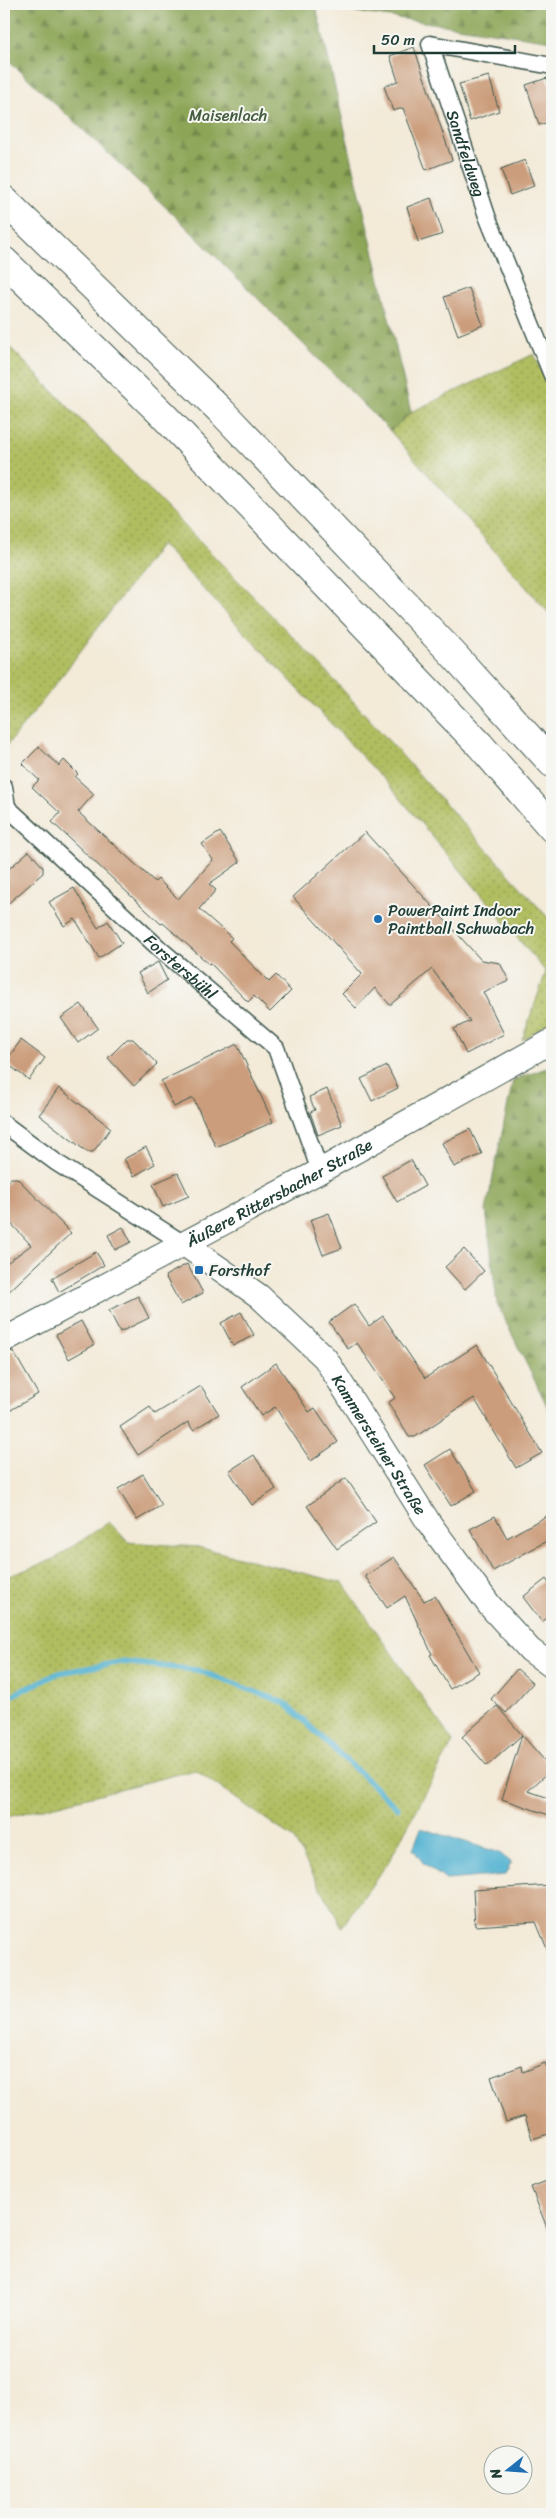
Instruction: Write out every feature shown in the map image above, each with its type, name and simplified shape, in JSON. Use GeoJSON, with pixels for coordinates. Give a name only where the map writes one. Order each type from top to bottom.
{"type":"FeatureCollection","features":[{"type":"Feature","properties":{"kind":"highway"},"geometry":{"type":"LineString","coordinates":[[4,200],[222,412],[445,646],[552,763]]}},
{"type":"Feature","properties":{"kind":"highway"},"geometry":{"type":"LineString","coordinates":[[4,261],[161,413],[480,745],[552,828]]}},
{"type":"Feature","properties":{"kind":"main road","name":"Äußere Rittersbacher Straße"},"geometry":{"type":"LineString","coordinates":[[4,1340],[320,1171],[552,1041]]}},
{"type":"Feature","properties":{"kind":"main road","name":"Kammersteiner Straße"},"geometry":{"type":"LineString","coordinates":[[184,1244],[259,1296],[325,1358],[429,1524],[490,1606],[530,1650],[552,1666]]}},
{"type":"Feature","properties":{"kind":"street","name":"Sandfeldweg"},"geometry":{"type":"LineString","coordinates":[[552,66],[430,44],[487,216],[552,375]]}},
{"type":"Feature","properties":{"kind":"street","name":"Forstersbühl"},"geometry":{"type":"LineString","coordinates":[[4,787],[7,807],[160,949],[276,1048],[320,1171]]}},
{"type":"Feature","properties":{"kind":"street"},"geometry":{"type":"LineString","coordinates":[[4,1124],[57,1163],[184,1244]]}},
{"type":"Feature","properties":{"kind":"green space","name":"Maisenlach"},"geometry":{"type":"Polygon","coordinates":[[[4,4],[552,4],[552,41],[316,6],[411,412],[390,431],[174,215],[4,56],[4,4]]]}},
{"type":"Feature","properties":{"kind":"green space"},"geometry":{"type":"Polygon","coordinates":[[[4,341],[324,669],[552,922],[552,1021],[522,1040],[546,972],[389,785],[161,544],[49,693],[4,749],[4,341]]]}},
{"type":"Feature","properties":{"kind":"green space"},"geometry":{"type":"Polygon","coordinates":[[[534,354],[552,396],[552,617],[390,431],[411,412],[534,354]]]}},
{"type":"Feature","properties":{"kind":"green space"},"geometry":{"type":"Polygon","coordinates":[[[552,1066],[552,1416],[497,1304],[486,1210],[513,1080],[552,1066]]]}},
{"type":"Feature","properties":{"kind":"green space"},"geometry":{"type":"Polygon","coordinates":[[[109,1522],[128,1542],[198,1547],[343,1583],[453,1742],[389,1861],[342,1927],[293,1838],[195,1770],[4,1818],[4,1578],[54,1559],[109,1522]]]}},
{"type":"Feature","properties":{"kind":"water"},"geometry":{"type":"Polygon","coordinates":[[[421,1828],[500,1853],[511,1863],[505,1875],[446,1880],[424,1864],[413,1849],[421,1828]]]}},
{"type":"Feature","properties":{"kind":"building"},"geometry":{"type":"Polygon","coordinates":[[[414,47],[452,160],[426,170],[403,108],[393,111],[384,86],[398,81],[390,56],[414,47]]]}},
{"type":"Feature","properties":{"kind":"building"},"geometry":{"type":"Polygon","coordinates":[[[489,76],[499,111],[470,121],[459,84],[489,76]]]}},
{"type":"Feature","properties":{"kind":"building"},"geometry":{"type":"Polygon","coordinates":[[[547,78],[552,93],[552,121],[539,125],[526,85],[547,78]]]}},
{"type":"Feature","properties":{"kind":"building"},"geometry":{"type":"Polygon","coordinates":[[[525,160],[534,186],[510,195],[501,169],[525,160]]]}},
{"type":"Feature","properties":{"kind":"building"},"geometry":{"type":"Polygon","coordinates":[[[431,198],[443,234],[418,242],[407,207],[431,198]]]}},
{"type":"Feature","properties":{"kind":"building"},"geometry":{"type":"Polygon","coordinates":[[[469,288],[483,325],[458,335],[444,297],[469,288]]]}},
{"type":"Feature","properties":{"kind":"building"},"geometry":{"type":"Polygon","coordinates":[[[39,747],[59,766],[64,760],[78,774],[75,777],[94,794],[78,812],[155,882],[158,879],[178,899],[213,860],[202,844],[220,832],[240,862],[209,884],[216,890],[199,909],[232,938],[229,941],[269,982],[276,975],[291,991],[270,1012],[254,996],[248,1002],[210,963],[163,923],[161,924],[52,822],[60,813],[32,787],[39,780],[22,764],[39,747]]]}},
{"type":"Feature","properties":{"kind":"building","name":"PowerPaint Indoor Paintball Schwabach"},"geometry":{"type":"Polygon","coordinates":[[[365,832],[481,960],[500,963],[509,981],[483,992],[504,1034],[466,1054],[454,1029],[470,1021],[432,969],[390,1005],[375,988],[356,1008],[342,994],[362,974],[293,897],[365,832]]]}},
{"type":"Feature","properties":{"kind":"building"},"geometry":{"type":"Polygon","coordinates":[[[29,851],[43,867],[43,873],[4,907],[4,873],[29,851]]]}},
{"type":"Feature","properties":{"kind":"building"},"geometry":{"type":"Polygon","coordinates":[[[74,888],[98,928],[108,921],[122,943],[99,958],[75,919],[64,926],[49,902],[74,888]]]}},
{"type":"Feature","properties":{"kind":"building"},"geometry":{"type":"Polygon","coordinates":[[[158,962],[167,980],[148,993],[138,973],[158,962]]]}},
{"type":"Feature","properties":{"kind":"building"},"geometry":{"type":"Polygon","coordinates":[[[81,1004],[98,1028],[78,1043],[61,1018],[81,1004]]]}},
{"type":"Feature","properties":{"kind":"building"},"geometry":{"type":"Polygon","coordinates":[[[127,1039],[133,1039],[157,1064],[134,1086],[108,1058],[127,1039]]]}},
{"type":"Feature","properties":{"kind":"building"},"geometry":{"type":"Polygon","coordinates":[[[21,1040],[45,1058],[29,1080],[5,1062],[21,1040]]]}},
{"type":"Feature","properties":{"kind":"building"},"geometry":{"type":"Polygon","coordinates":[[[237,1044],[273,1122],[216,1147],[193,1098],[174,1107],[161,1081],[237,1044]]]}},
{"type":"Feature","properties":{"kind":"building"},"geometry":{"type":"Polygon","coordinates":[[[387,1066],[398,1088],[372,1101],[361,1079],[387,1066]]]}},
{"type":"Feature","properties":{"kind":"building"},"geometry":{"type":"Polygon","coordinates":[[[59,1088],[111,1128],[93,1152],[87,1152],[39,1115],[59,1088]]]}},
{"type":"Feature","properties":{"kind":"building"},"geometry":{"type":"Polygon","coordinates":[[[327,1089],[342,1125],[318,1135],[310,1112],[315,1110],[309,1097],[327,1089]]]}},
{"type":"Feature","properties":{"kind":"building"},"geometry":{"type":"Polygon","coordinates":[[[470,1129],[482,1154],[454,1167],[442,1143],[470,1129]]]}},
{"type":"Feature","properties":{"kind":"building"},"geometry":{"type":"Polygon","coordinates":[[[146,1147],[155,1164],[134,1176],[124,1159],[146,1147]]]}},
{"type":"Feature","properties":{"kind":"building"},"geometry":{"type":"Polygon","coordinates":[[[411,1160],[425,1186],[397,1202],[382,1176],[411,1160]]]}},
{"type":"Feature","properties":{"kind":"building"},"geometry":{"type":"Polygon","coordinates":[[[178,1173],[189,1196],[163,1207],[153,1184],[178,1173]]]}},
{"type":"Feature","properties":{"kind":"building"},"geometry":{"type":"Polygon","coordinates":[[[11,1178],[17,1178],[71,1233],[4,1296],[4,1265],[31,1245],[4,1216],[4,1186],[11,1178]]]}},
{"type":"Feature","properties":{"kind":"building"},"geometry":{"type":"Polygon","coordinates":[[[329,1213],[342,1248],[323,1255],[310,1220],[329,1213]]]}},
{"type":"Feature","properties":{"kind":"building"},"geometry":{"type":"Polygon","coordinates":[[[123,1227],[131,1242],[115,1250],[108,1235],[123,1227]]]}},
{"type":"Feature","properties":{"kind":"building"},"geometry":{"type":"Polygon","coordinates":[[[464,1249],[484,1271],[465,1289],[445,1267],[464,1249]]]}},
{"type":"Feature","properties":{"kind":"building"},"geometry":{"type":"Polygon","coordinates":[[[96,1252],[104,1265],[59,1292],[52,1278],[96,1252]]]}},
{"type":"Feature","properties":{"kind":"building"},"geometry":{"type":"Polygon","coordinates":[[[187,1264],[203,1293],[181,1305],[165,1276],[187,1264]]]}},
{"type":"Feature","properties":{"kind":"building"},"geometry":{"type":"Polygon","coordinates":[[[138,1296],[149,1318],[120,1332],[109,1310],[138,1296]]]}},
{"type":"Feature","properties":{"kind":"building"},"geometry":{"type":"Polygon","coordinates":[[[354,1304],[369,1326],[383,1316],[425,1378],[477,1345],[542,1453],[516,1468],[474,1398],[415,1437],[409,1437],[388,1403],[395,1398],[357,1343],[348,1349],[329,1322],[354,1304]]]}},
{"type":"Feature","properties":{"kind":"building"},"geometry":{"type":"Polygon","coordinates":[[[241,1312],[254,1335],[233,1346],[221,1323],[241,1312]]]}},
{"type":"Feature","properties":{"kind":"building"},"geometry":{"type":"Polygon","coordinates":[[[81,1321],[94,1345],[69,1359],[56,1335],[81,1321]]]}},
{"type":"Feature","properties":{"kind":"building"},"geometry":{"type":"Polygon","coordinates":[[[13,1351],[38,1394],[4,1414],[4,1354],[13,1351]]]}},
{"type":"Feature","properties":{"kind":"building"},"geometry":{"type":"Polygon","coordinates":[[[276,1363],[309,1412],[315,1408],[338,1442],[311,1461],[275,1407],[261,1416],[242,1387],[276,1363]]]}},
{"type":"Feature","properties":{"kind":"building"},"geometry":{"type":"Polygon","coordinates":[[[201,1386],[219,1414],[193,1430],[188,1422],[138,1455],[120,1427],[150,1407],[155,1414],[201,1386]]]}},
{"type":"Feature","properties":{"kind":"building"},"geometry":{"type":"Polygon","coordinates":[[[450,1449],[476,1491],[451,1506],[425,1465],[450,1449]]]}},
{"type":"Feature","properties":{"kind":"building"},"geometry":{"type":"Polygon","coordinates":[[[254,1455],[276,1489],[252,1505],[229,1471],[254,1455]]]}},
{"type":"Feature","properties":{"kind":"building"},"geometry":{"type":"Polygon","coordinates":[[[143,1474],[162,1505],[137,1520],[118,1489],[143,1474]]]}},
{"type":"Feature","properties":{"kind":"building"},"geometry":{"type":"Polygon","coordinates":[[[346,1478],[376,1522],[337,1549],[307,1506],[346,1478]]]}},
{"type":"Feature","properties":{"kind":"building"},"geometry":{"type":"Polygon","coordinates":[[[552,1513],[552,1538],[493,1571],[470,1529],[495,1516],[507,1538],[552,1513]]]}},
{"type":"Feature","properties":{"kind":"building"},"geometry":{"type":"Polygon","coordinates":[[[394,1557],[424,1601],[435,1596],[479,1672],[450,1689],[430,1655],[432,1654],[405,1596],[387,1608],[365,1576],[394,1557]]]}},
{"type":"Feature","properties":{"kind":"building"},"geometry":{"type":"Polygon","coordinates":[[[546,1579],[552,1588],[552,1614],[542,1622],[523,1597],[546,1579]]]}},
{"type":"Feature","properties":{"kind":"building"},"geometry":{"type":"Polygon","coordinates":[[[517,1669],[533,1683],[506,1713],[491,1699],[517,1669]]]}},
{"type":"Feature","properties":{"kind":"building"},"geometry":{"type":"Polygon","coordinates":[[[497,1706],[522,1735],[487,1766],[462,1737],[497,1706]]]}},
{"type":"Feature","properties":{"kind":"building"},"geometry":{"type":"Polygon","coordinates":[[[522,1735],[552,1769],[528,1791],[552,1799],[552,1816],[502,1799],[522,1735]]]}},
{"type":"Feature","properties":{"kind":"building"},"geometry":{"type":"Polygon","coordinates":[[[552,1885],[552,1961],[536,1922],[475,1926],[473,1890],[552,1885]]]}},
{"type":"Feature","properties":{"kind":"building"},"geometry":{"type":"Polygon","coordinates":[[[545,2063],[552,2079],[552,2133],[532,2139],[525,2116],[506,2122],[491,2077],[522,2066],[523,2072],[545,2063]]]}},
{"type":"Feature","properties":{"kind":"building"},"geometry":{"type":"Polygon","coordinates":[[[552,2179],[552,2238],[551,2238],[531,2187],[552,2179]]]}},
{"type":"Feature","properties":{"kind":"waterway"},"geometry":{"type":"LineString","coordinates":[[4,1699],[59,1673],[121,1662],[197,1670],[285,1703],[397,1808]]}},
{"type":"Feature","properties":{"kind":"place","name":"PowerPaint Indoor Paintball Schwabach"},"geometry":{"type":"Point","coordinates":[378,919]}},
{"type":"Feature","properties":{"kind":"place","name":"Forsthof"},"geometry":{"type":"Point","coordinates":[199,1270]}}]}
